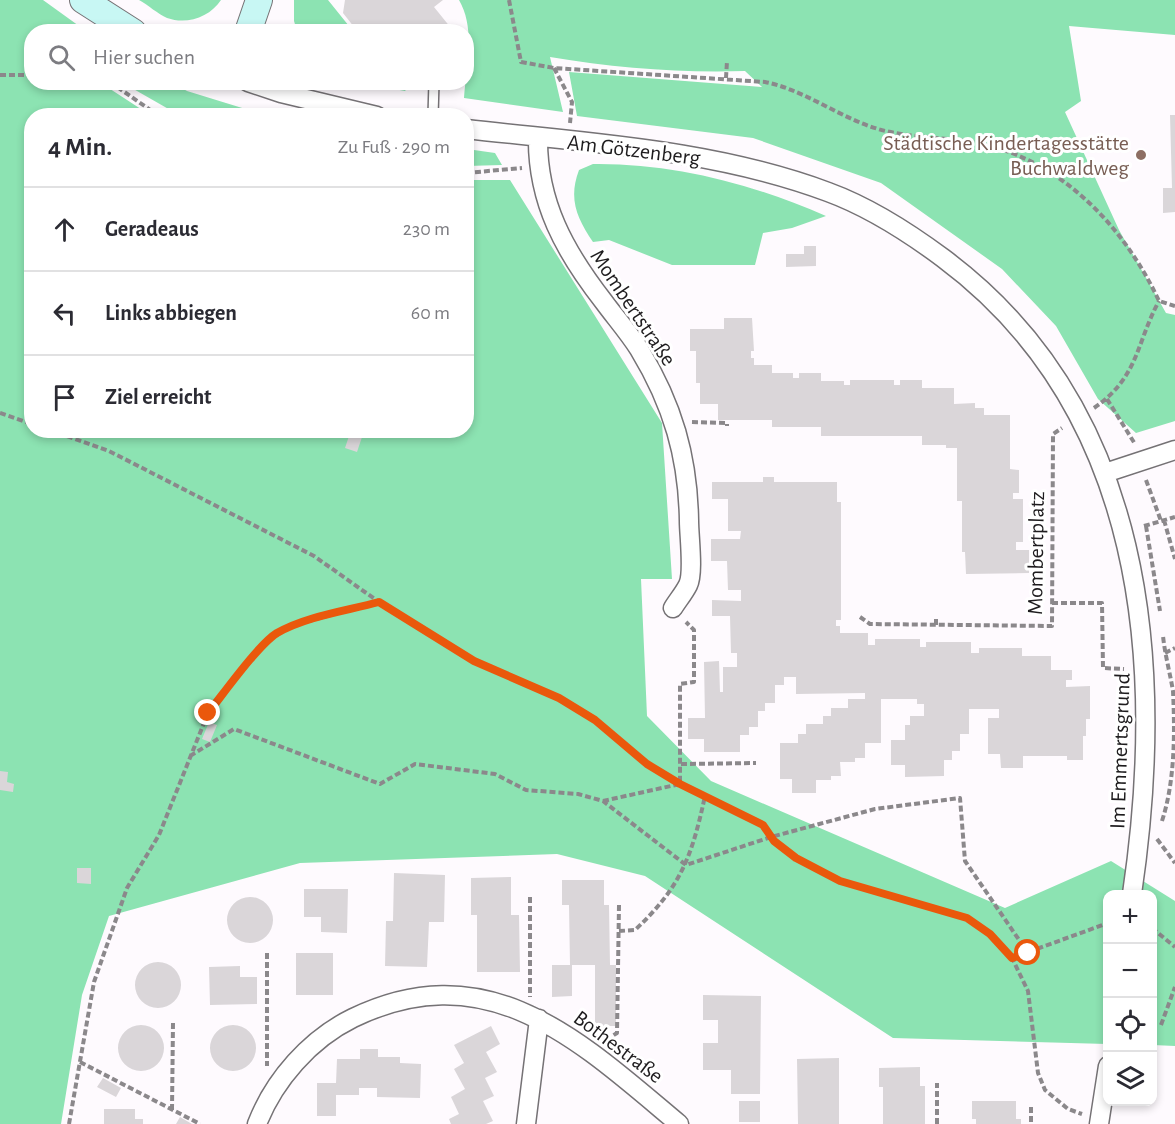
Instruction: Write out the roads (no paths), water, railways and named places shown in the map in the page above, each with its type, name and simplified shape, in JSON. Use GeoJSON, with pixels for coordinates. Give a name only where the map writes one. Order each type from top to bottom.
{"type":"FeatureCollection","features":[{"type":"Feature","properties":{"kind":"street"},"geometry":{"type":"LineString","coordinates":[[83,0],[120,24]]}},
{"type":"Feature","properties":{"kind":"street"},"geometry":{"type":"LineString","coordinates":[[251,24],[259,0]]}},
{"type":"Feature","properties":{"kind":"street"},"geometry":{"type":"LineString","coordinates":[[272,90],[343,108]]}},
{"type":"Feature","properties":{"kind":"street","name":"Am Götzenberg"},"geometry":{"type":"LineString","coordinates":[[474,130],[691,156],[763,171],[800,182]]}},
{"type":"Feature","properties":{"kind":"street","name":"Mombertstraße"},"geometry":{"type":"LineString","coordinates":[[538,137],[537,165],[544,199],[555,226],[579,270],[639,348],[681,442],[688,481],[689,583],[674,608]]}},
{"type":"Feature","properties":{"kind":"street","name":"Im Emmertsgrund"},"geometry":{"type":"LineString","coordinates":[[800,182],[867,209],[920,242],[972,280],[1050,367],[1079,417],[1105,473],[1123,532],[1143,642],[1146,669],[1146,789],[1133,890]]}},
{"type":"Feature","properties":{"kind":"street"},"geometry":{"type":"LineString","coordinates":[[1105,473],[1175,450]]}},
{"type":"Feature","properties":{"kind":"street","name":"Bothestraße"},"geometry":{"type":"LineString","coordinates":[[257,1124],[277,1086],[315,1043],[340,1024],[368,1011],[399,1001],[435,996],[476,998],[535,1017],[590,1050],[679,1124]]}},
{"type":"Feature","properties":{"kind":"street"},"geometry":{"type":"LineString","coordinates":[[526,1124],[535,1017]]}},
{"type":"Feature","properties":{"kind":"street"},"geometry":{"type":"LineString","coordinates":[[1100,1121],[1103,1097]]}},
{"type":"Feature","properties":{"kind":"lane"},"geometry":{"type":"LineString","coordinates":[[433,108],[434,90]]}},
{"type":"Feature","properties":{"kind":"place","name":"Städtische Kindertagesstätte Buchwaldweg"},"geometry":{"type":"Point","coordinates":[1141,155]}}]}
